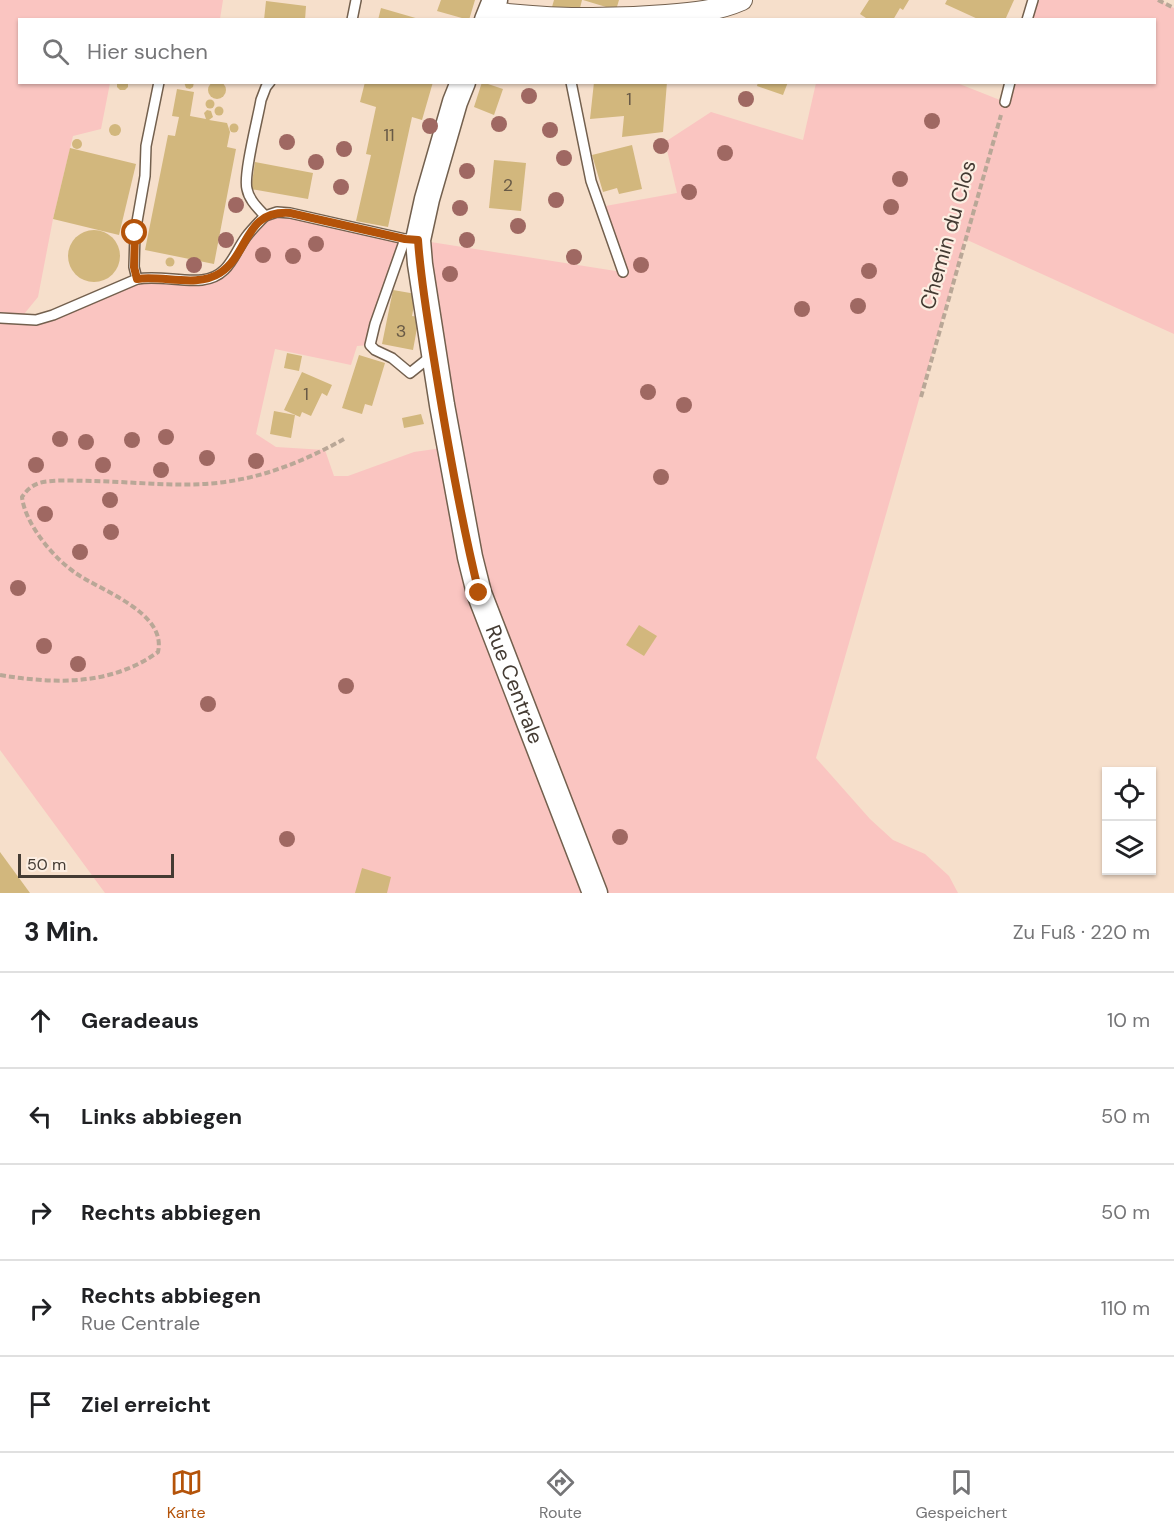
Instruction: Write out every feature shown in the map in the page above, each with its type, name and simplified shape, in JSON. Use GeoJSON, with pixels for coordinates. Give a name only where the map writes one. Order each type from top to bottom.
{"type":"FeatureCollection","features":[{"type":"Feature","properties":{"kind":"street"},"geometry":{"type":"LineString","coordinates":[[633,18],[705,11],[742,0]]}},
{"type":"Feature","properties":{"kind":"street"},"geometry":{"type":"LineString","coordinates":[[491,11],[558,18]]}},
{"type":"Feature","properties":{"kind":"street","name":"Rue Centrale"},"geometry":{"type":"LineString","coordinates":[[462,84],[412,240],[449,448],[479,593],[595,893]]}},
{"type":"Feature","properties":{"kind":"lane"},"geometry":{"type":"LineString","coordinates":[[352,18],[356,0]]}},
{"type":"Feature","properties":{"kind":"lane"},"geometry":{"type":"LineString","coordinates":[[1028,18],[1033,0]]}},
{"type":"Feature","properties":{"kind":"lane"},"geometry":{"type":"LineString","coordinates":[[137,279],[134,267],[135,233],[145,176],[146,146],[159,84]]}},
{"type":"Feature","properties":{"kind":"lane"},"geometry":{"type":"LineString","coordinates":[[265,216],[249,196],[246,180],[261,100],[268,84]]}},
{"type":"Feature","properties":{"kind":"lane"},"geometry":{"type":"LineString","coordinates":[[571,84],[591,181],[623,272]]}},
{"type":"Feature","properties":{"kind":"lane"},"geometry":{"type":"LineString","coordinates":[[1005,102],[1010,84]]}},
{"type":"Feature","properties":{"kind":"lane"},"geometry":{"type":"LineString","coordinates":[[0,318],[36,320],[137,279],[148,277],[201,280],[211,278],[229,265],[238,254],[245,239],[265,216],[277,212],[290,213],[412,240],[375,324],[370,345],[392,358],[410,373],[434,358]]}},
{"type":"Feature","properties":{"kind":"path"},"geometry":{"type":"LineString","coordinates":[[1158,0],[1174,8]]}},
{"type":"Feature","properties":{"kind":"path","name":"Chemin du Clos"},"geometry":{"type":"LineString","coordinates":[[921,397],[1005,102]]}},
{"type":"Feature","properties":{"kind":"path"},"geometry":{"type":"LineString","coordinates":[[0,675],[61,681],[88,680],[120,673],[146,660],[158,652],[160,641],[154,628],[142,614],[119,597],[77,574],[48,547],[29,521],[23,506],[22,497],[28,489],[41,482],[190,484],[235,480],[299,462],[344,439]]}},
{"type":"Feature","properties":{"kind":"shaded area"},"geometry":{"type":"Polygon","coordinates":[[[0,0],[223,0],[220,18],[18,18],[18,84],[110,84],[101,129],[73,136],[53,219],[38,297],[20,319],[36,320],[137,279],[201,280],[221,273],[254,227],[277,212],[405,239],[370,345],[357,346],[351,365],[275,349],[256,434],[276,447],[325,450],[334,476],[348,476],[414,452],[449,447],[418,240],[622,272],[600,207],[677,193],[665,142],[711,112],[803,140],[816,84],[960,84],[1005,102],[1010,84],[1156,84],[1156,18],[1027,18],[1033,0],[1158,0],[1174,8],[1174,334],[965,239],[816,758],[870,819],[893,840],[925,854],[949,876],[958,893],[105,893],[0,750],[0,0]]]}},
{"type":"Feature","properties":{"kind":"building"},"geometry":{"type":"Polygon","coordinates":[[[441,0],[475,0],[470,18],[437,11],[441,0]]]}},
{"type":"Feature","properties":{"kind":"building"},"geometry":{"type":"Polygon","coordinates":[[[554,0],[582,0],[580,8],[552,7],[554,0]]]}},
{"type":"Feature","properties":{"kind":"building"},"geometry":{"type":"Polygon","coordinates":[[[583,0],[619,0],[616,10],[583,0]]]}},
{"type":"Feature","properties":{"kind":"building"},"geometry":{"type":"Polygon","coordinates":[[[869,0],[909,0],[903,10],[900,8],[894,18],[866,18],[860,14],[869,0]]]}},
{"type":"Feature","properties":{"kind":"building"},"geometry":{"type":"Polygon","coordinates":[[[947,0],[1014,0],[1006,18],[976,18],[945,4],[947,0]]]}},
{"type":"Feature","properties":{"kind":"building"},"geometry":{"type":"Polygon","coordinates":[[[266,1],[306,6],[305,18],[264,18],[266,1]]]}},
{"type":"Feature","properties":{"kind":"building"},"geometry":{"type":"Polygon","coordinates":[[[381,8],[416,18],[378,18],[381,8]]]}},
{"type":"Feature","properties":{"kind":"building"},"geometry":{"type":"Polygon","coordinates":[[[117,84],[128,84],[125,90],[117,87],[117,84]]]}},
{"type":"Feature","properties":{"kind":"building"},"geometry":{"type":"Polygon","coordinates":[[[185,84],[194,84],[190,89],[186,88],[185,84]]]}},
{"type":"Feature","properties":{"kind":"building"},"geometry":{"type":"Polygon","coordinates":[[[209,84],[225,84],[226,94],[221,99],[213,99],[208,94],[209,84]]]}},
{"type":"Feature","properties":{"kind":"building"},"geometry":{"type":"Polygon","coordinates":[[[364,84],[432,84],[422,120],[412,117],[388,227],[356,221],[371,155],[366,154],[376,107],[360,102],[364,84]]]}},
{"type":"Feature","properties":{"kind":"building"},"geometry":{"type":"Polygon","coordinates":[[[481,84],[503,89],[494,115],[474,107],[481,84]]]}},
{"type":"Feature","properties":{"kind":"building"},"geometry":{"type":"Polygon","coordinates":[[[594,84],[667,84],[663,132],[622,137],[624,116],[590,119],[594,84]]]}},
{"type":"Feature","properties":{"kind":"building"},"geometry":{"type":"Polygon","coordinates":[[[758,84],[787,84],[783,95],[757,86],[758,84]]]}},
{"type":"Feature","properties":{"kind":"building"},"geometry":{"type":"Polygon","coordinates":[[[177,89],[194,92],[190,116],[206,119],[204,113],[207,110],[211,111],[213,117],[209,120],[227,123],[230,132],[227,147],[236,149],[214,264],[145,250],[168,135],[175,136],[179,117],[172,116],[177,89]]]}},
{"type":"Feature","properties":{"kind":"building"},"geometry":{"type":"Polygon","coordinates":[[[210,99],[215,104],[210,109],[205,104],[210,99]]]}},
{"type":"Feature","properties":{"kind":"building"},"geometry":{"type":"Polygon","coordinates":[[[219,106],[224,111],[219,116],[214,111],[219,106]]]}},
{"type":"Feature","properties":{"kind":"building"},"geometry":{"type":"Polygon","coordinates":[[[117,124],[121,130],[117,136],[113,136],[109,128],[117,124]]]}},
{"type":"Feature","properties":{"kind":"building"},"geometry":{"type":"Polygon","coordinates":[[[234,124],[238,128],[234,132],[230,128],[234,124]]]}},
{"type":"Feature","properties":{"kind":"building"},"geometry":{"type":"Polygon","coordinates":[[[77,139],[82,144],[77,149],[72,144],[77,139]]]}},
{"type":"Feature","properties":{"kind":"building"},"geometry":{"type":"Polygon","coordinates":[[[632,145],[642,189],[619,194],[617,188],[603,192],[592,155],[632,145]]]}},
{"type":"Feature","properties":{"kind":"building"},"geometry":{"type":"Polygon","coordinates":[[[70,148],[136,164],[119,235],[53,219],[70,148]]]}},
{"type":"Feature","properties":{"kind":"building"},"geometry":{"type":"Polygon","coordinates":[[[494,160],[526,163],[521,211],[489,208],[494,160]]]}},
{"type":"Feature","properties":{"kind":"building"},"geometry":{"type":"Polygon","coordinates":[[[255,162],[313,173],[308,199],[251,189],[255,162]]]}},
{"type":"Feature","properties":{"kind":"building"},"geometry":{"type":"Polygon","coordinates":[[[94,230],[108,234],[116,242],[120,256],[116,270],[108,278],[94,282],[80,278],[72,270],[68,256],[72,242],[80,234],[94,230]]]}},
{"type":"Feature","properties":{"kind":"building"},"geometry":{"type":"Polygon","coordinates":[[[170,258],[174,262],[170,266],[166,262],[170,258]]]}},
{"type":"Feature","properties":{"kind":"building"},"geometry":{"type":"Polygon","coordinates":[[[393,290],[416,294],[412,316],[419,317],[413,350],[382,344],[393,290]]]}},
{"type":"Feature","properties":{"kind":"building"},"geometry":{"type":"Polygon","coordinates":[[[287,353],[302,356],[299,371],[284,368],[287,353]]]}},
{"type":"Feature","properties":{"kind":"building"},"geometry":{"type":"Polygon","coordinates":[[[359,355],[385,363],[372,406],[365,404],[362,414],[342,408],[359,355]]]}},
{"type":"Feature","properties":{"kind":"building"},"geometry":{"type":"Polygon","coordinates":[[[302,372],[332,385],[327,396],[322,393],[311,416],[302,412],[300,417],[284,410],[302,372]]]}},
{"type":"Feature","properties":{"kind":"building"},"geometry":{"type":"Polygon","coordinates":[[[274,411],[295,415],[291,438],[270,434],[274,411]]]}},
{"type":"Feature","properties":{"kind":"building"},"geometry":{"type":"Polygon","coordinates":[[[421,414],[424,424],[404,428],[402,418],[421,414]]]}},
{"type":"Feature","properties":{"kind":"building"},"geometry":{"type":"Polygon","coordinates":[[[639,625],[657,636],[644,656],[626,645],[639,625]]]}},
{"type":"Feature","properties":{"kind":"building"},"geometry":{"type":"Polygon","coordinates":[[[0,852],[30,893],[0,893],[0,852]]]}},
{"type":"Feature","properties":{"kind":"building"},"geometry":{"type":"Polygon","coordinates":[[[362,868],[391,877],[387,893],[355,893],[362,868]]]}},
{"type":"Feature","properties":{"kind":"route"},"geometry":{"type":"LineString","coordinates":[[135,233],[134,267],[137,279],[148,277],[201,280],[211,278],[221,273],[229,265],[254,227],[265,216],[277,212],[290,213],[358,230],[418,240],[449,448],[479,593]]}}]}
